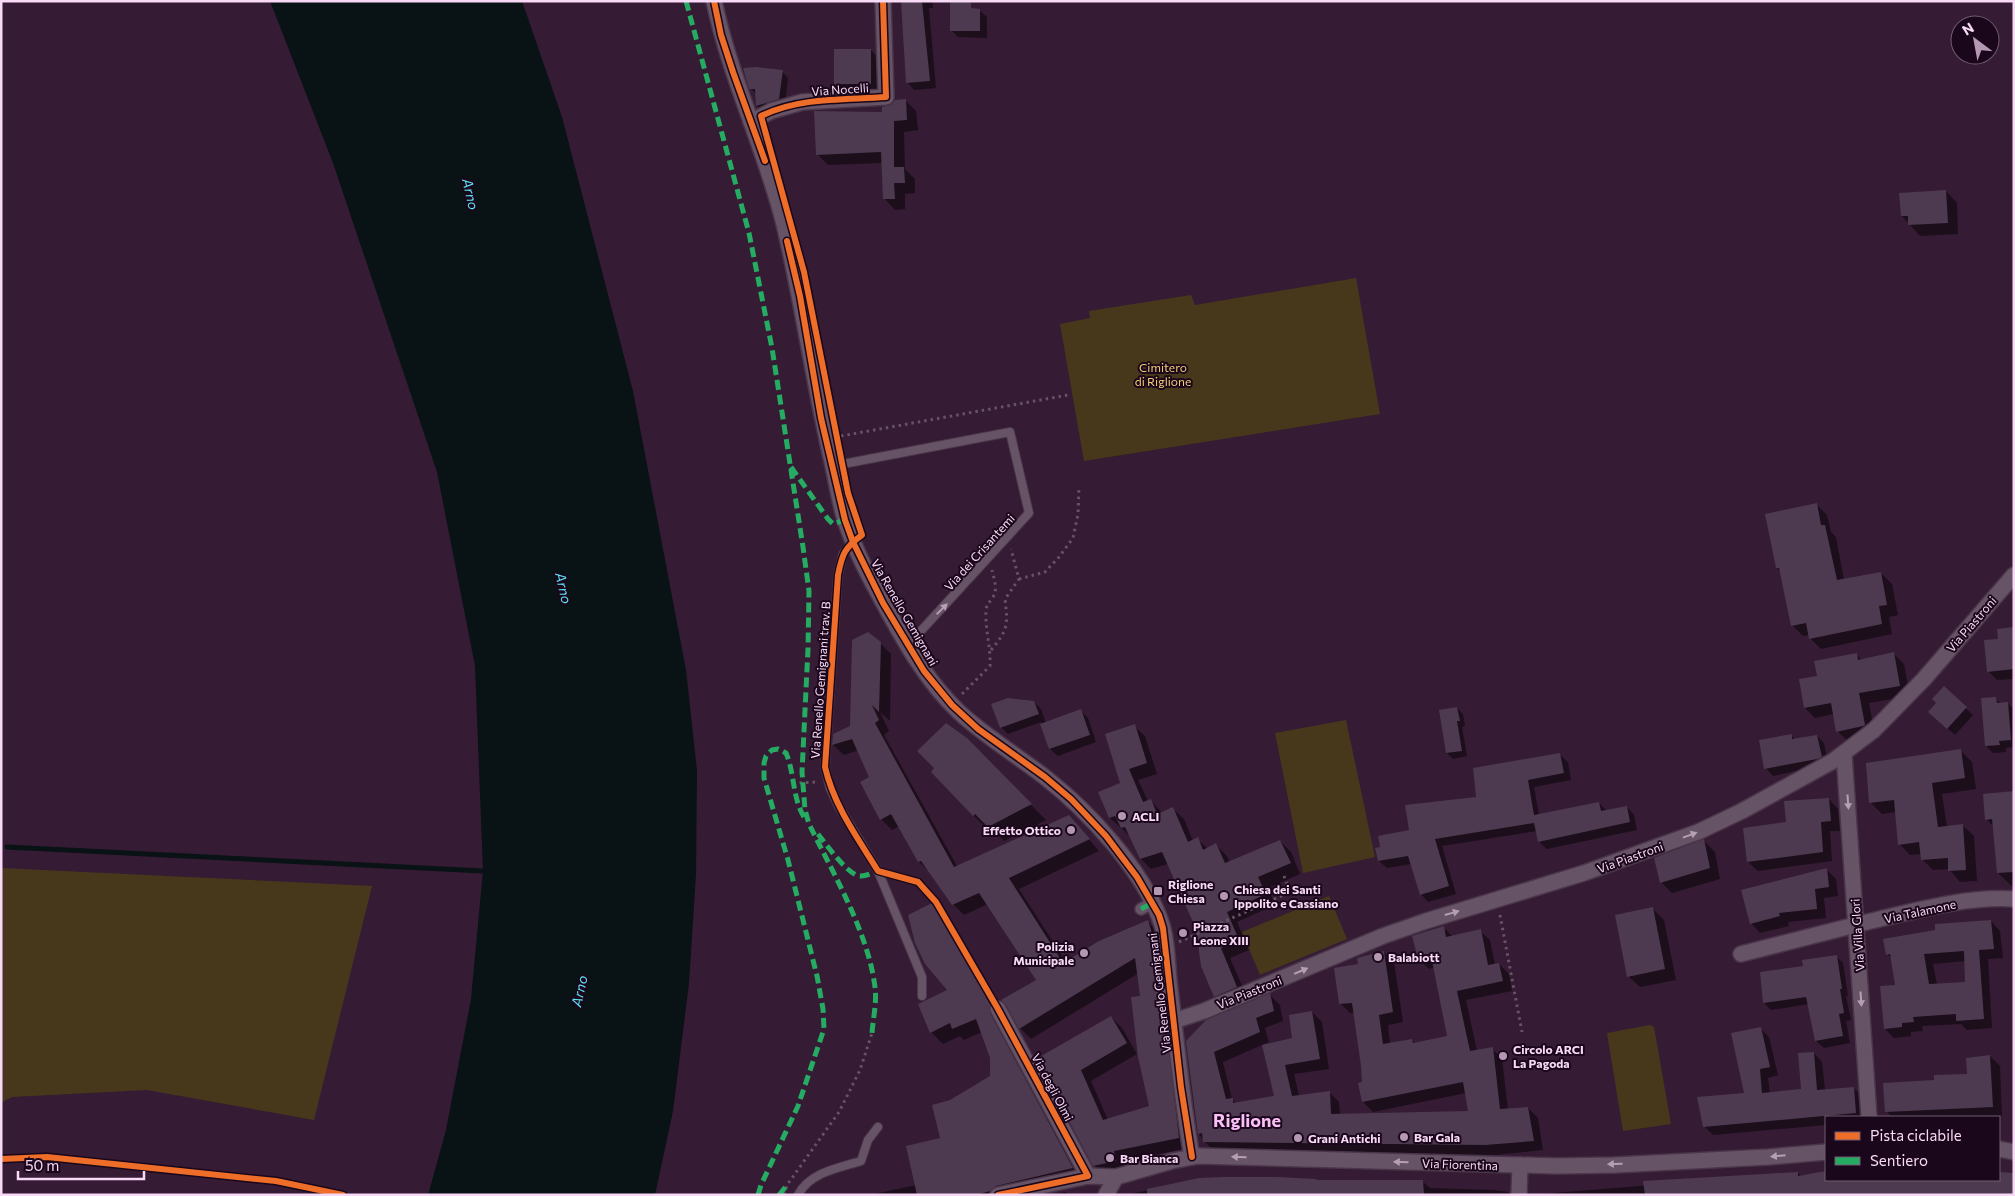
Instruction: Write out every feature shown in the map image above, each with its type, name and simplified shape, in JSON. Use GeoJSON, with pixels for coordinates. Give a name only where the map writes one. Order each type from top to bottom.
{"type":"FeatureCollection","features":[{"type":"Feature","properties":{"kind":"street","name":"Via Renello Gemignani"},"geometry":{"type":"LineString","coordinates":[[714,1],[727,54],[762,149],[783,222],[800,296],[822,418],[845,520],[853,542],[869,575],[924,671],[960,712],[978,729],[1044,777],[1085,812],[1123,856],[1147,906],[1163,928],[1181,1087],[1192,1157]]}},
{"type":"Feature","properties":{"kind":"street","name":"Via Nocelli"},"geometry":{"type":"LineString","coordinates":[[751,122],[771,111],[802,102],[886,97],[883,1]]}},
{"type":"Feature","properties":{"kind":"street","name":"Via Piastroni"},"geometry":{"type":"LineString","coordinates":[[1174,1021],[1204,1011],[1383,936],[1584,873],[1698,832],[1742,811],[1844,754],[1874,730],[1912,692],[2014,574]]}},
{"type":"Feature","properties":{"kind":"street","name":"Via Villa Glori"},"geometry":{"type":"LineString","coordinates":[[1844,754],[1857,925],[1868,1116]]}},
{"type":"Feature","properties":{"kind":"street","name":"Via Talamone"},"geometry":{"type":"LineString","coordinates":[[1741,954],[1950,904],[1986,899],[2014,899]]}},
{"type":"Feature","properties":{"kind":"street","name":"Via degli Olmi"},"geometry":{"type":"LineString","coordinates":[[998,1008],[1088,1176]]}},
{"type":"Feature","properties":{"kind":"street"},"geometry":{"type":"LineString","coordinates":[[2000,1149],[2014,1152]]}},
{"type":"Feature","properties":{"kind":"street","name":"Via Fiorentina"},"geometry":{"type":"LineString","coordinates":[[998,1195],[1088,1176],[1116,1177],[1192,1157],[1520,1166],[1615,1164],[1768,1157],[1825,1152]]}},
{"type":"Feature","properties":{"kind":"street"},"geometry":{"type":"LineString","coordinates":[[1519,1195],[1520,1166]]}},
{"type":"Feature","properties":{"kind":"street"},"geometry":{"type":"LineString","coordinates":[[1106,1195],[1116,1177]]}},
{"type":"Feature","properties":{"kind":"lane","name":"Via dei Crisantemi"},"geometry":{"type":"LineString","coordinates":[[833,468],[843,464],[1010,432],[1029,513],[908,645]]}},
{"type":"Feature","properties":{"kind":"lane","name":"Via Renello Gemignani trav. B"},"geometry":{"type":"LineString","coordinates":[[853,542],[843,554],[838,575],[825,767],[830,788],[839,807],[878,871],[922,977],[922,996]]}},
{"type":"Feature","properties":{"kind":"lane"},"geometry":{"type":"LineString","coordinates":[[798,1195],[808,1182],[827,1171],[861,1161],[868,1140],[878,1127]]}},
{"type":"Feature","properties":{"kind":"path"},"geometry":{"type":"LineString","coordinates":[[834,428],[836,437],[1068,396]]}},
{"type":"Feature","properties":{"kind":"path"},"geometry":{"type":"LineString","coordinates":[[991,651],[1005,633],[1007,611],[1005,599],[1019,579],[1045,572],[1073,538],[1078,514],[1079,488]]}},
{"type":"Feature","properties":{"kind":"path"},"geometry":{"type":"LineString","coordinates":[[1007,536],[1019,579]]}},
{"type":"Feature","properties":{"kind":"path"},"geometry":{"type":"LineString","coordinates":[[958,698],[990,666],[991,651],[986,629],[986,607],[994,595],[996,586],[989,555]]}},
{"type":"Feature","properties":{"kind":"path"},"geometry":{"type":"LineString","coordinates":[[792,783],[802,783]]}},
{"type":"Feature","properties":{"kind":"path"},"geometry":{"type":"LineString","coordinates":[[1165,948],[1290,892],[1284,876]]}},
{"type":"Feature","properties":{"kind":"path"},"geometry":{"type":"LineString","coordinates":[[1497,900],[1522,1032]]}},
{"type":"Feature","properties":{"kind":"path"},"geometry":{"type":"LineString","coordinates":[[787,1185],[839,1112],[860,1070],[872,1033]]}},
{"type":"Feature","properties":{"kind":"green space","name":"Cimitero di Riglione"},"geometry":{"type":"Polygon","coordinates":[[[1356,278],[1380,414],[1084,461],[1060,324],[1090,318],[1089,311],[1191,295],[1195,305],[1356,278]]]}},
{"type":"Feature","properties":{"kind":"green space"},"geometry":{"type":"Polygon","coordinates":[[[1346,720],[1375,857],[1303,873],[1275,733],[1346,720]]]}},
{"type":"Feature","properties":{"kind":"green space"},"geometry":{"type":"Polygon","coordinates":[[[1,868],[372,886],[314,1120],[147,1090],[12,1097],[1,1103],[1,868]]]}},
{"type":"Feature","properties":{"kind":"green space"},"geometry":{"type":"Polygon","coordinates":[[[1329,896],[1347,939],[1260,975],[1242,932],[1329,896]]]}},
{"type":"Feature","properties":{"kind":"green space"},"geometry":{"type":"Polygon","coordinates":[[[1650,1025],[1654,1027],[1671,1124],[1623,1131],[1607,1033],[1650,1025]]]}},
{"type":"Feature","properties":{"kind":"water","name":"Arno"},"geometry":{"type":"Polygon","coordinates":[[[270,1],[522,1],[562,117],[633,391],[686,670],[697,771],[696,874],[689,983],[673,1111],[655,1195],[428,1195],[446,1130],[471,999],[483,871],[475,666],[437,472],[333,163],[270,1]]]}},
{"type":"Feature","properties":{"kind":"building"},"geometry":{"type":"Polygon","coordinates":[[[901,1],[922,1],[930,81],[906,83],[901,1]]]}},
{"type":"Feature","properties":{"kind":"building"},"geometry":{"type":"Polygon","coordinates":[[[950,1],[971,1],[971,8],[980,9],[980,31],[950,31],[950,1]]]}},
{"type":"Feature","properties":{"kind":"building"},"geometry":{"type":"Polygon","coordinates":[[[834,49],[871,49],[871,84],[834,84],[834,49]]]}},
{"type":"Feature","properties":{"kind":"building"},"geometry":{"type":"Polygon","coordinates":[[[756,67],[783,70],[779,99],[756,106],[755,89],[749,89],[743,68],[756,67]]]}},
{"type":"Feature","properties":{"kind":"building"},"geometry":{"type":"Polygon","coordinates":[[[906,99],[907,120],[894,121],[894,167],[904,167],[905,183],[894,183],[895,199],[883,199],[881,152],[816,155],[814,111],[882,112],[882,107],[891,105],[895,100],[906,99]]]}},
{"type":"Feature","properties":{"kind":"building"},"geometry":{"type":"Polygon","coordinates":[[[1946,190],[1948,223],[1908,225],[1908,216],[1901,216],[1899,193],[1946,190]]]}},
{"type":"Feature","properties":{"kind":"building"},"geometry":{"type":"Polygon","coordinates":[[[1817,503],[1821,525],[1825,525],[1837,580],[1881,572],[1887,605],[1879,606],[1882,624],[1809,639],[1806,623],[1791,626],[1765,514],[1817,503]]]}},
{"type":"Feature","properties":{"kind":"building"},"geometry":{"type":"Polygon","coordinates":[[[2014,627],[2014,669],[1987,672],[1984,640],[1998,639],[1997,629],[2014,627]]]}},
{"type":"Feature","properties":{"kind":"building"},"geometry":{"type":"Polygon","coordinates":[[[868,632],[881,642],[879,712],[872,705],[879,720],[875,723],[954,867],[1069,815],[1090,839],[1009,878],[1063,963],[1099,941],[1148,920],[1158,954],[1179,1138],[1114,1151],[1116,1161],[1093,1166],[1036,1059],[1111,1016],[1127,1043],[1081,1070],[1103,1120],[1149,1106],[1138,1057],[1131,997],[1140,996],[1135,958],[1019,1029],[1006,1005],[1001,1000],[1036,980],[979,893],[952,905],[921,861],[918,862],[891,814],[880,820],[860,782],[869,777],[852,739],[832,745],[833,734],[850,726],[852,640],[868,632]]]}},
{"type":"Feature","properties":{"kind":"building"},"geometry":{"type":"Polygon","coordinates":[[[1894,652],[1900,686],[1859,693],[1865,725],[1836,732],[1831,703],[1804,708],[1799,679],[1817,676],[1814,661],[1857,653],[1858,660],[1894,652]]]}},
{"type":"Feature","properties":{"kind":"building"},"geometry":{"type":"Polygon","coordinates":[[[1944,686],[1967,707],[1947,729],[1928,712],[1936,703],[1932,699],[1944,686]]]}},
{"type":"Feature","properties":{"kind":"building"},"geometry":{"type":"Polygon","coordinates":[[[1996,697],[1997,703],[2008,702],[2011,740],[1999,741],[2000,745],[1985,746],[1981,698],[1996,697]]]}},
{"type":"Feature","properties":{"kind":"building"},"geometry":{"type":"Polygon","coordinates":[[[1008,698],[1034,701],[1039,714],[1000,728],[991,704],[1008,698]]]}},
{"type":"Feature","properties":{"kind":"building"},"geometry":{"type":"Polygon","coordinates":[[[1457,707],[1460,721],[1457,721],[1462,751],[1446,753],[1439,710],[1457,707]]]}},
{"type":"Feature","properties":{"kind":"building"},"geometry":{"type":"Polygon","coordinates":[[[1081,709],[1090,735],[1049,749],[1040,724],[1081,709]]]}},
{"type":"Feature","properties":{"kind":"building"},"geometry":{"type":"Polygon","coordinates":[[[946,723],[967,738],[1032,804],[988,827],[975,814],[973,816],[931,772],[934,768],[917,751],[946,723]]]}},
{"type":"Feature","properties":{"kind":"building"},"geometry":{"type":"Polygon","coordinates":[[[1135,724],[1147,763],[1129,769],[1143,802],[1151,799],[1157,814],[1173,807],[1188,842],[1198,837],[1203,850],[1216,843],[1225,863],[1280,840],[1291,863],[1258,877],[1266,894],[1227,912],[1239,940],[1221,948],[1237,987],[1214,997],[1201,966],[1196,929],[1162,852],[1140,859],[1125,827],[1121,828],[1115,816],[1109,818],[1098,792],[1120,783],[1105,734],[1135,724]]]}},
{"type":"Feature","properties":{"kind":"building"},"geometry":{"type":"Polygon","coordinates":[[[1792,734],[1792,739],[1817,735],[1822,757],[1764,769],[1759,740],[1792,734]]]}},
{"type":"Feature","properties":{"kind":"building"},"geometry":{"type":"Polygon","coordinates":[[[1961,749],[1965,778],[1932,783],[1938,827],[1963,824],[1966,870],[1948,871],[1948,858],[1921,860],[1919,842],[1898,845],[1894,800],[1869,803],[1866,763],[1961,749]]]}},
{"type":"Feature","properties":{"kind":"building"},"geometry":{"type":"Polygon","coordinates":[[[1560,753],[1564,773],[1528,780],[1534,815],[1599,802],[1601,811],[1627,806],[1630,822],[1538,842],[1534,823],[1435,839],[1449,886],[1420,895],[1408,856],[1378,861],[1375,848],[1380,847],[1378,836],[1409,830],[1405,805],[1476,797],[1473,768],[1560,753]]]}},
{"type":"Feature","properties":{"kind":"building"},"geometry":{"type":"Polygon","coordinates":[[[2014,791],[2014,872],[1997,873],[1992,819],[1985,820],[1983,794],[2014,791]]]}},
{"type":"Feature","properties":{"kind":"building"},"geometry":{"type":"Polygon","coordinates":[[[1829,798],[1831,821],[1821,822],[1823,852],[1747,862],[1743,828],[1786,822],[1784,801],[1829,798]]]}},
{"type":"Feature","properties":{"kind":"building"},"geometry":{"type":"Polygon","coordinates":[[[1704,839],[1710,868],[1660,883],[1654,858],[1704,839]]]}},
{"type":"Feature","properties":{"kind":"building"},"geometry":{"type":"Polygon","coordinates":[[[1827,868],[1829,887],[1815,889],[1817,909],[1779,913],[1780,916],[1750,924],[1741,890],[1827,868]]]}},
{"type":"Feature","properties":{"kind":"building"},"geometry":{"type":"Polygon","coordinates":[[[934,902],[990,1004],[990,1013],[1073,1168],[996,1186],[990,1191],[976,1195],[917,1195],[906,1146],[940,1138],[932,1105],[950,1100],[990,1076],[990,1058],[976,1019],[952,1029],[950,1023],[930,1033],[918,1004],[947,990],[925,964],[915,943],[908,915],[934,902]]]}},
{"type":"Feature","properties":{"kind":"building"},"geometry":{"type":"Polygon","coordinates":[[[1653,907],[1665,969],[1627,977],[1615,915],[1653,907]]]}},
{"type":"Feature","properties":{"kind":"building"},"geometry":{"type":"Polygon","coordinates":[[[1991,920],[1994,949],[1979,950],[1984,1019],[1956,1021],[1956,1014],[1913,1017],[1914,1022],[1902,1023],[1902,1027],[1884,1029],[1880,986],[1895,985],[1890,954],[1886,955],[1883,939],[1935,930],[1935,924],[1991,920]],[[1964,951],[1924,954],[1929,984],[1965,982],[1964,951]]]}},
{"type":"Feature","properties":{"kind":"building"},"geometry":{"type":"Polygon","coordinates":[[[1444,926],[1446,937],[1481,929],[1488,965],[1499,963],[1503,981],[1457,991],[1470,1051],[1493,1047],[1500,1109],[1528,1107],[1534,1141],[1485,1145],[1203,1142],[1202,1133],[1198,1134],[1186,1041],[1206,1020],[1270,993],[1274,1011],[1256,1018],[1260,1032],[1214,1052],[1226,1099],[1233,1098],[1233,1103],[1274,1096],[1262,1045],[1292,1038],[1289,1015],[1312,1011],[1320,1059],[1285,1065],[1292,1096],[1330,1091],[1331,1114],[1468,1111],[1463,1082],[1362,1102],[1358,1083],[1362,1082],[1361,1066],[1352,1003],[1339,1004],[1334,968],[1358,964],[1357,958],[1384,951],[1393,1012],[1379,1015],[1383,1044],[1412,1039],[1413,1043],[1447,1036],[1431,956],[1418,959],[1412,936],[1444,926]]]}},
{"type":"Feature","properties":{"kind":"building"},"geometry":{"type":"Polygon","coordinates":[[[1837,955],[1844,1013],[1839,1014],[1843,1036],[1815,1041],[1806,997],[1763,1003],[1760,972],[1803,966],[1802,960],[1837,955]]]}},
{"type":"Feature","properties":{"kind":"building"},"geometry":{"type":"Polygon","coordinates":[[[1761,1027],[1770,1067],[1760,1069],[1762,1093],[1801,1089],[1798,1053],[1814,1052],[1817,1090],[1854,1087],[1856,1113],[1703,1127],[1697,1097],[1744,1093],[1731,1033],[1761,1027]]]}},
{"type":"Feature","properties":{"kind":"building"},"geometry":{"type":"Polygon","coordinates":[[[1990,1055],[1993,1107],[1885,1112],[1883,1083],[1934,1080],[1934,1075],[1967,1074],[1966,1058],[1990,1055]]]}},
{"type":"Feature","properties":{"kind":"building"},"geometry":{"type":"Polygon","coordinates":[[[1825,1171],[1825,1181],[2000,1181],[2000,1172],[2014,1173],[2014,1195],[1645,1195],[1643,1181],[1798,1172],[1798,1176],[1825,1171]]]}},
{"type":"Feature","properties":{"kind":"building"},"geometry":{"type":"Polygon","coordinates":[[[1279,1177],[1317,1180],[1423,1180],[1424,1195],[1147,1195],[1147,1189],[1199,1178],[1279,1177]]]}},
{"type":"Feature","properties":{"kind":"waterway"},"geometry":{"type":"LineString","coordinates":[[7,847],[483,871]]}},
{"type":"Feature","properties":{"kind":"marked path"},"geometry":{"type":"LineString","coordinates":[[686,1],[749,233],[772,348],[803,547],[809,591],[802,772],[805,810],[809,824],[839,883],[865,945],[875,987],[872,1033]]}},
{"type":"Feature","properties":{"kind":"marked path"},"geometry":{"type":"LineString","coordinates":[[791,467],[833,524],[845,520]]}},
{"type":"Feature","properties":{"kind":"marked path"},"geometry":{"type":"LineString","coordinates":[[758,1195],[798,1106],[824,1029],[823,1009],[817,976],[788,860],[764,778],[764,763],[766,756],[772,750],[778,749],[786,753],[797,802],[804,817]]}},
{"type":"Feature","properties":{"kind":"marked path"},"geometry":{"type":"LineString","coordinates":[[818,834],[844,866],[856,875],[864,876],[880,871]]}},
{"type":"Feature","properties":{"kind":"marked path"},"geometry":{"type":"LineString","coordinates":[[1141,909],[1152,903]]}},
{"type":"Feature","properties":{"kind":"marked path"},"geometry":{"type":"LineString","coordinates":[[779,1195],[787,1185]]}},
{"type":"Feature","properties":{"kind":"cycle path"},"geometry":{"type":"LineString","coordinates":[[714,1],[721,35],[765,161]]}},
{"type":"Feature","properties":{"kind":"cycle path"},"geometry":{"type":"LineString","coordinates":[[883,1],[886,97],[806,102],[791,105],[761,116],[804,272],[848,493],[862,535],[845,552],[838,575],[825,767],[829,781],[847,821],[878,871],[918,882],[936,902],[998,1009],[1088,1176],[998,1195]]}},
{"type":"Feature","properties":{"kind":"cycle path"},"geometry":{"type":"LineString","coordinates":[[787,241],[800,296],[821,418],[845,520],[853,542],[883,603],[924,671],[952,705],[978,729],[1045,777],[1071,799],[1106,836],[1137,877],[1159,915],[1163,928],[1181,1087],[1192,1157]]}},
{"type":"Feature","properties":{"kind":"cycle path"},"geometry":{"type":"LineString","coordinates":[[1,1159],[47,1157],[276,1181],[343,1195]]}},
{"type":"Feature","properties":{"kind":"place","name":"ACLI"},"geometry":{"type":"Point","coordinates":[1122,816]}},
{"type":"Feature","properties":{"kind":"place","name":"Effetto Ottico"},"geometry":{"type":"Point","coordinates":[1071,830]}},
{"type":"Feature","properties":{"kind":"place","name":"Riglione Chiesa"},"geometry":{"type":"Point","coordinates":[1158,891]}},
{"type":"Feature","properties":{"kind":"place","name":"Chiesa dei Santi Ippolito e Cassiano"},"geometry":{"type":"Point","coordinates":[1224,896]}},
{"type":"Feature","properties":{"kind":"place","name":"Piazza Leone XIII"},"geometry":{"type":"Point","coordinates":[1183,933]}},
{"type":"Feature","properties":{"kind":"place","name":"Polizia Municipale"},"geometry":{"type":"Point","coordinates":[1084,953]}},
{"type":"Feature","properties":{"kind":"place","name":"Balabiott"},"geometry":{"type":"Point","coordinates":[1378,957]}},
{"type":"Feature","properties":{"kind":"place","name":"Circolo ARCI La Pagoda"},"geometry":{"type":"Point","coordinates":[1503,1056]}},
{"type":"Feature","properties":{"kind":"place","name":"Bar Gala"},"geometry":{"type":"Point","coordinates":[1404,1137]}},
{"type":"Feature","properties":{"kind":"place","name":"Grani Antichi"},"geometry":{"type":"Point","coordinates":[1298,1138]}},
{"type":"Feature","properties":{"kind":"place","name":"Bar Bianca"},"geometry":{"type":"Point","coordinates":[1110,1158]}},
{"type":"Feature","properties":{"kind":"district","name":"Riglione"},"geometry":{"type":"Point","coordinates":[1247,1120]}}]}
